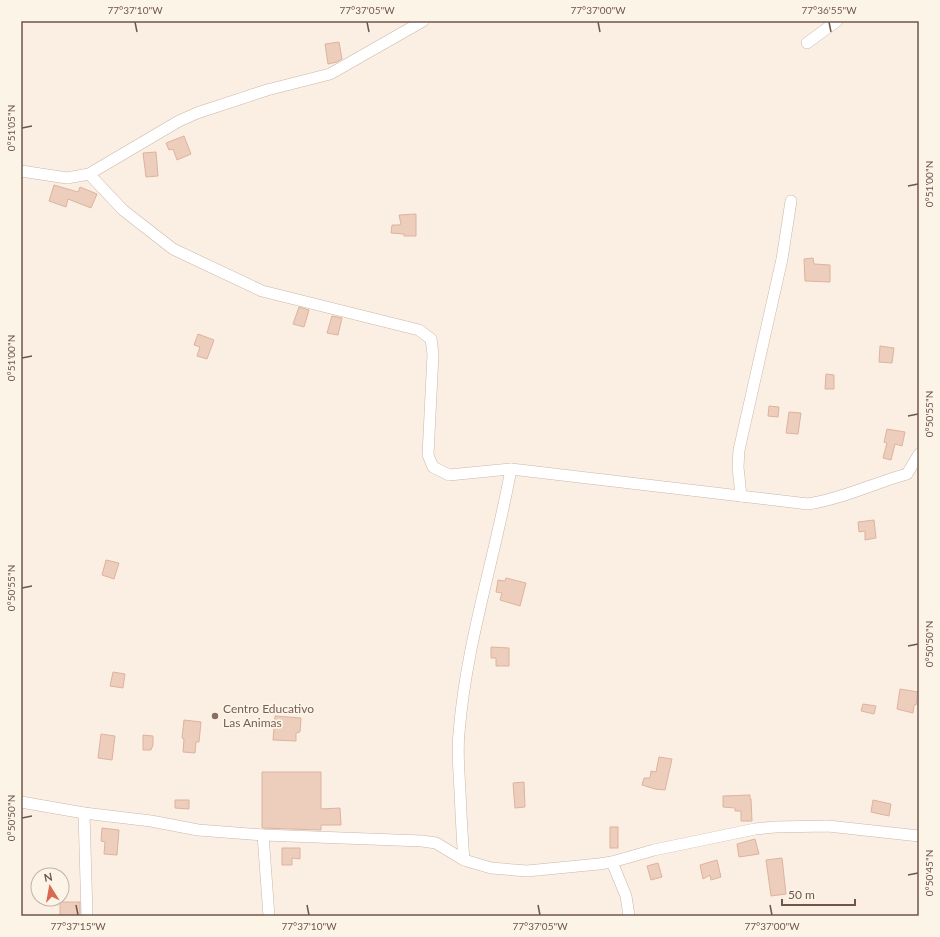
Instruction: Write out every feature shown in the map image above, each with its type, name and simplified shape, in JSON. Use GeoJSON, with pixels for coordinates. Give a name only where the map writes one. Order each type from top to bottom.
{"type":"FeatureCollection","features":[{"type":"Feature","properties":{"kind":"street"},"geometry":{"type":"LineString","coordinates":[[21,171],[67,178],[89,174],[180,121],[197,113],[267,90],[330,74],[424,21]]}},
{"type":"Feature","properties":{"kind":"street"},"geometry":{"type":"LineString","coordinates":[[807,43],[837,21]]}},
{"type":"Feature","properties":{"kind":"street"},"geometry":{"type":"LineString","coordinates":[[89,174],[123,210],[172,248],[262,291],[419,330],[431,339],[433,354],[428,455],[433,468],[449,475],[511,469],[808,504],[829,501],[885,480],[906,474],[919,454]]}},
{"type":"Feature","properties":{"kind":"street"},"geometry":{"type":"LineString","coordinates":[[742,496],[738,467],[739,450],[782,258],[791,201]]}},
{"type":"Feature","properties":{"kind":"street"},"geometry":{"type":"LineString","coordinates":[[464,860],[458,769],[458,735],[462,697],[480,604],[505,502],[511,469]]}},
{"type":"Feature","properties":{"kind":"street"},"geometry":{"type":"LineString","coordinates":[[21,802],[84,813],[151,821],[198,830],[263,835],[422,841],[436,843],[464,860],[491,868],[527,871],[612,862],[654,850],[748,830],[775,827],[811,825],[828,826],[919,836]]}},
{"type":"Feature","properties":{"kind":"street"},"geometry":{"type":"LineString","coordinates":[[84,813],[87,916]]}},
{"type":"Feature","properties":{"kind":"street"},"geometry":{"type":"LineString","coordinates":[[263,835],[269,916]]}},
{"type":"Feature","properties":{"kind":"street"},"geometry":{"type":"LineString","coordinates":[[612,862],[626,896],[629,916]]}},
{"type":"Feature","properties":{"kind":"building"},"geometry":{"type":"Polygon","coordinates":[[[339,42],[342,59],[328,64],[325,44],[339,42]]]}},
{"type":"Feature","properties":{"kind":"building"},"geometry":{"type":"Polygon","coordinates":[[[184,136],[191,154],[177,160],[173,149],[169,150],[166,143],[184,136]]]}},
{"type":"Feature","properties":{"kind":"building"},"geometry":{"type":"Polygon","coordinates":[[[156,152],[158,176],[146,177],[143,153],[156,152]]]}},
{"type":"Feature","properties":{"kind":"building"},"geometry":{"type":"Polygon","coordinates":[[[54,185],[78,192],[80,187],[97,194],[91,208],[68,199],[66,207],[49,201],[54,185]]]}},
{"type":"Feature","properties":{"kind":"building"},"geometry":{"type":"Polygon","coordinates":[[[416,214],[416,236],[404,236],[404,234],[391,233],[392,225],[401,224],[399,215],[416,214]]]}},
{"type":"Feature","properties":{"kind":"building"},"geometry":{"type":"Polygon","coordinates":[[[813,258],[814,264],[830,265],[830,282],[805,281],[804,259],[813,258]]]}},
{"type":"Feature","properties":{"kind":"building"},"geometry":{"type":"Polygon","coordinates":[[[299,307],[309,310],[304,327],[293,324],[299,307]]]}},
{"type":"Feature","properties":{"kind":"building"},"geometry":{"type":"Polygon","coordinates":[[[332,316],[342,318],[338,335],[327,333],[332,316]]]}},
{"type":"Feature","properties":{"kind":"building"},"geometry":{"type":"Polygon","coordinates":[[[198,334],[214,340],[207,359],[197,356],[200,347],[194,345],[198,334]]]}},
{"type":"Feature","properties":{"kind":"building"},"geometry":{"type":"Polygon","coordinates":[[[880,346],[894,348],[892,363],[879,362],[880,346]]]}},
{"type":"Feature","properties":{"kind":"building"},"geometry":{"type":"Polygon","coordinates":[[[826,374],[834,375],[834,389],[825,389],[826,374]]]}},
{"type":"Feature","properties":{"kind":"building"},"geometry":{"type":"Polygon","coordinates":[[[769,406],[779,407],[778,417],[768,416],[769,406]]]}},
{"type":"Feature","properties":{"kind":"building"},"geometry":{"type":"Polygon","coordinates":[[[789,412],[801,413],[798,434],[786,433],[789,412]]]}},
{"type":"Feature","properties":{"kind":"building"},"geometry":{"type":"Polygon","coordinates":[[[887,429],[905,432],[902,446],[895,444],[891,460],[883,458],[887,443],[884,442],[887,429]]]}},
{"type":"Feature","properties":{"kind":"building"},"geometry":{"type":"Polygon","coordinates":[[[874,520],[876,538],[865,540],[865,531],[859,532],[858,522],[874,520]]]}},
{"type":"Feature","properties":{"kind":"building"},"geometry":{"type":"Polygon","coordinates":[[[106,560],[119,563],[114,579],[102,575],[106,560]]]}},
{"type":"Feature","properties":{"kind":"building"},"geometry":{"type":"Polygon","coordinates":[[[506,578],[526,583],[520,606],[500,600],[502,593],[496,592],[498,580],[505,581],[506,578]]]}},
{"type":"Feature","properties":{"kind":"building"},"geometry":{"type":"Polygon","coordinates":[[[491,647],[509,648],[509,666],[496,666],[496,658],[491,658],[491,647]]]}},
{"type":"Feature","properties":{"kind":"building"},"geometry":{"type":"Polygon","coordinates":[[[113,672],[125,674],[123,688],[110,686],[113,672]]]}},
{"type":"Feature","properties":{"kind":"building"},"geometry":{"type":"Polygon","coordinates":[[[900,689],[918,692],[913,713],[897,709],[900,689]]]}},
{"type":"Feature","properties":{"kind":"building"},"geometry":{"type":"Polygon","coordinates":[[[863,704],[876,706],[874,714],[861,711],[863,704]]]}},
{"type":"Feature","properties":{"kind":"building"},"geometry":{"type":"Polygon","coordinates":[[[275,716],[301,718],[300,732],[296,733],[296,741],[273,740],[275,716]]]}},
{"type":"Feature","properties":{"kind":"building"},"geometry":{"type":"Polygon","coordinates":[[[184,720],[201,722],[199,742],[196,742],[195,753],[183,752],[184,739],[182,738],[184,720]]]}},
{"type":"Feature","properties":{"kind":"building"},"geometry":{"type":"Polygon","coordinates":[[[101,734],[115,736],[112,760],[98,758],[101,734]]]}},
{"type":"Feature","properties":{"kind":"building"},"geometry":{"type":"Polygon","coordinates":[[[143,735],[153,736],[153,745],[151,750],[143,750],[143,735]]]}},
{"type":"Feature","properties":{"kind":"building"},"geometry":{"type":"Polygon","coordinates":[[[659,757],[672,759],[665,790],[642,785],[644,778],[650,778],[651,771],[656,772],[659,757]]]}},
{"type":"Feature","properties":{"kind":"building"},"geometry":{"type":"Polygon","coordinates":[[[262,772],[321,772],[321,809],[340,808],[341,825],[321,825],[321,830],[262,828],[262,772]]]}},
{"type":"Feature","properties":{"kind":"building"},"geometry":{"type":"Polygon","coordinates":[[[524,782],[525,807],[515,808],[513,783],[524,782]]]}},
{"type":"Feature","properties":{"kind":"building"},"geometry":{"type":"Polygon","coordinates":[[[750,795],[752,821],[741,821],[741,811],[735,811],[735,808],[723,807],[723,796],[750,795]]]}},
{"type":"Feature","properties":{"kind":"building"},"geometry":{"type":"Polygon","coordinates":[[[175,800],[189,800],[189,809],[175,808],[175,800]]]}},
{"type":"Feature","properties":{"kind":"building"},"geometry":{"type":"Polygon","coordinates":[[[873,800],[891,804],[889,816],[871,812],[873,800]]]}},
{"type":"Feature","properties":{"kind":"building"},"geometry":{"type":"Polygon","coordinates":[[[610,827],[618,827],[618,848],[610,848],[610,827]]]}},
{"type":"Feature","properties":{"kind":"building"},"geometry":{"type":"Polygon","coordinates":[[[102,828],[119,830],[117,855],[104,854],[105,842],[101,841],[102,828]]]}},
{"type":"Feature","properties":{"kind":"building"},"geometry":{"type":"Polygon","coordinates":[[[755,839],[759,854],[739,857],[737,844],[755,839]]]}},
{"type":"Feature","properties":{"kind":"building"},"geometry":{"type":"Polygon","coordinates":[[[282,848],[300,848],[300,859],[292,858],[292,865],[282,865],[282,848]]]}},
{"type":"Feature","properties":{"kind":"building"},"geometry":{"type":"Polygon","coordinates":[[[782,858],[786,894],[771,896],[766,860],[782,858]]]}},
{"type":"Feature","properties":{"kind":"building"},"geometry":{"type":"Polygon","coordinates":[[[717,860],[721,877],[711,880],[710,875],[703,879],[700,865],[717,860]]]}},
{"type":"Feature","properties":{"kind":"building"},"geometry":{"type":"Polygon","coordinates":[[[658,863],[662,877],[651,880],[647,866],[658,863]]]}},
{"type":"Feature","properties":{"kind":"building"},"geometry":{"type":"Polygon","coordinates":[[[70,902],[80,902],[80,916],[60,916],[60,907],[70,907],[70,902]]]}},
{"type":"Feature","properties":{"kind":"place","name":"Centro Educativo Las Animas"},"geometry":{"type":"Point","coordinates":[215,716]}}]}
